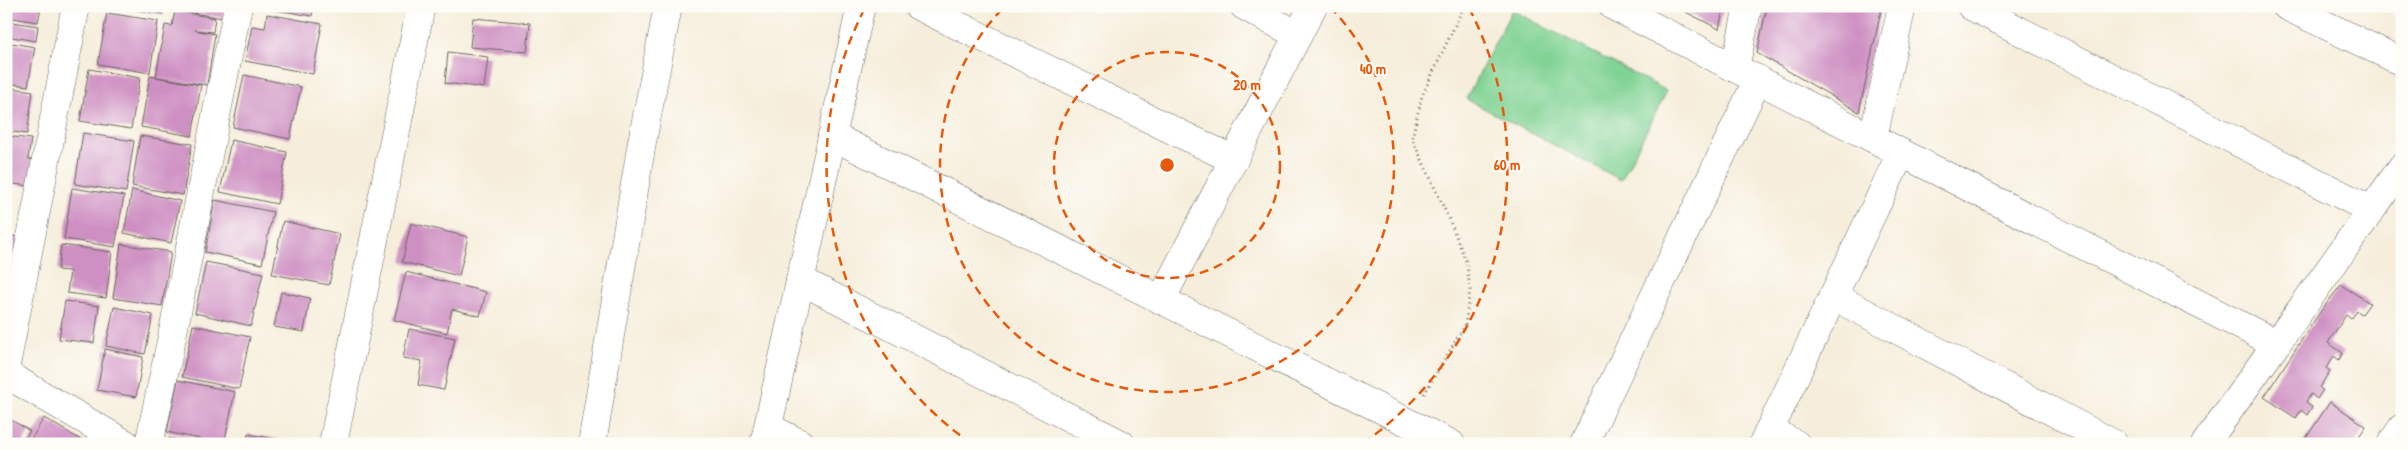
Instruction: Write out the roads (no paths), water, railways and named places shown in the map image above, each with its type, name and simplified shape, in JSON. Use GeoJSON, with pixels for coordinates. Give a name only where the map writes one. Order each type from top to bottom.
{"type":"FeatureCollection","features":[{"type":"Feature","properties":{"kind":"street"},"geometry":{"type":"LineString","coordinates":[[6,365],[76,6]]}},
{"type":"Feature","properties":{"kind":"street"},"geometry":{"type":"LineString","coordinates":[[149,444],[238,6]]}},
{"type":"Feature","properties":{"kind":"street"},"geometry":{"type":"LineString","coordinates":[[333,444],[421,6]]}},
{"type":"Feature","properties":{"kind":"street"},"geometry":{"type":"LineString","coordinates":[[592,444],[642,142],[668,6]]}},
{"type":"Feature","properties":{"kind":"street"},"geometry":{"type":"LineString","coordinates":[[801,444],[766,435],[860,6]]}},
{"type":"Feature","properties":{"kind":"street"},"geometry":{"type":"LineString","coordinates":[[918,6],[1234,160]]}},
{"type":"Feature","properties":{"kind":"street"},"geometry":{"type":"LineString","coordinates":[[1244,6],[1298,35]]}},
{"type":"Feature","properties":{"kind":"street"},"geometry":{"type":"LineString","coordinates":[[1161,300],[1313,6]]}},
{"type":"Feature","properties":{"kind":"street"},"geometry":{"type":"LineString","coordinates":[[1613,6],[2275,343]]}},
{"type":"Feature","properties":{"kind":"street"},"geometry":{"type":"LineString","coordinates":[[1584,444],[1746,74],[1748,6]]}},
{"type":"Feature","properties":{"kind":"street"},"geometry":{"type":"LineString","coordinates":[[1873,138],[1902,6]]}},
{"type":"Feature","properties":{"kind":"street"},"geometry":{"type":"LineString","coordinates":[[1971,6],[2371,210]]}},
{"type":"Feature","properties":{"kind":"street"},"geometry":{"type":"LineString","coordinates":[[2286,6],[2402,62]]}},
{"type":"Feature","properties":{"kind":"street"},"geometry":{"type":"LineString","coordinates":[[832,136],[1161,300],[1402,433],[1451,444]]}},
{"type":"Feature","properties":{"kind":"street"},"geometry":{"type":"LineString","coordinates":[[1796,444],[1766,437],[1901,152]]}},
{"type":"Feature","properties":{"kind":"street"},"geometry":{"type":"LineString","coordinates":[[2205,444],[2402,167]]}},
{"type":"Feature","properties":{"kind":"street"},"geometry":{"type":"LineString","coordinates":[[800,280],[1121,444]]}},
{"type":"Feature","properties":{"kind":"street"},"geometry":{"type":"LineString","coordinates":[[1833,296],[2114,444]]}},
{"type":"Feature","properties":{"kind":"street"},"geometry":{"type":"LineString","coordinates":[[6,374],[126,444]]}},
{"type":"Feature","properties":{"kind":"street"},"geometry":{"type":"LineString","coordinates":[[2391,444],[2402,428]]}}]}
